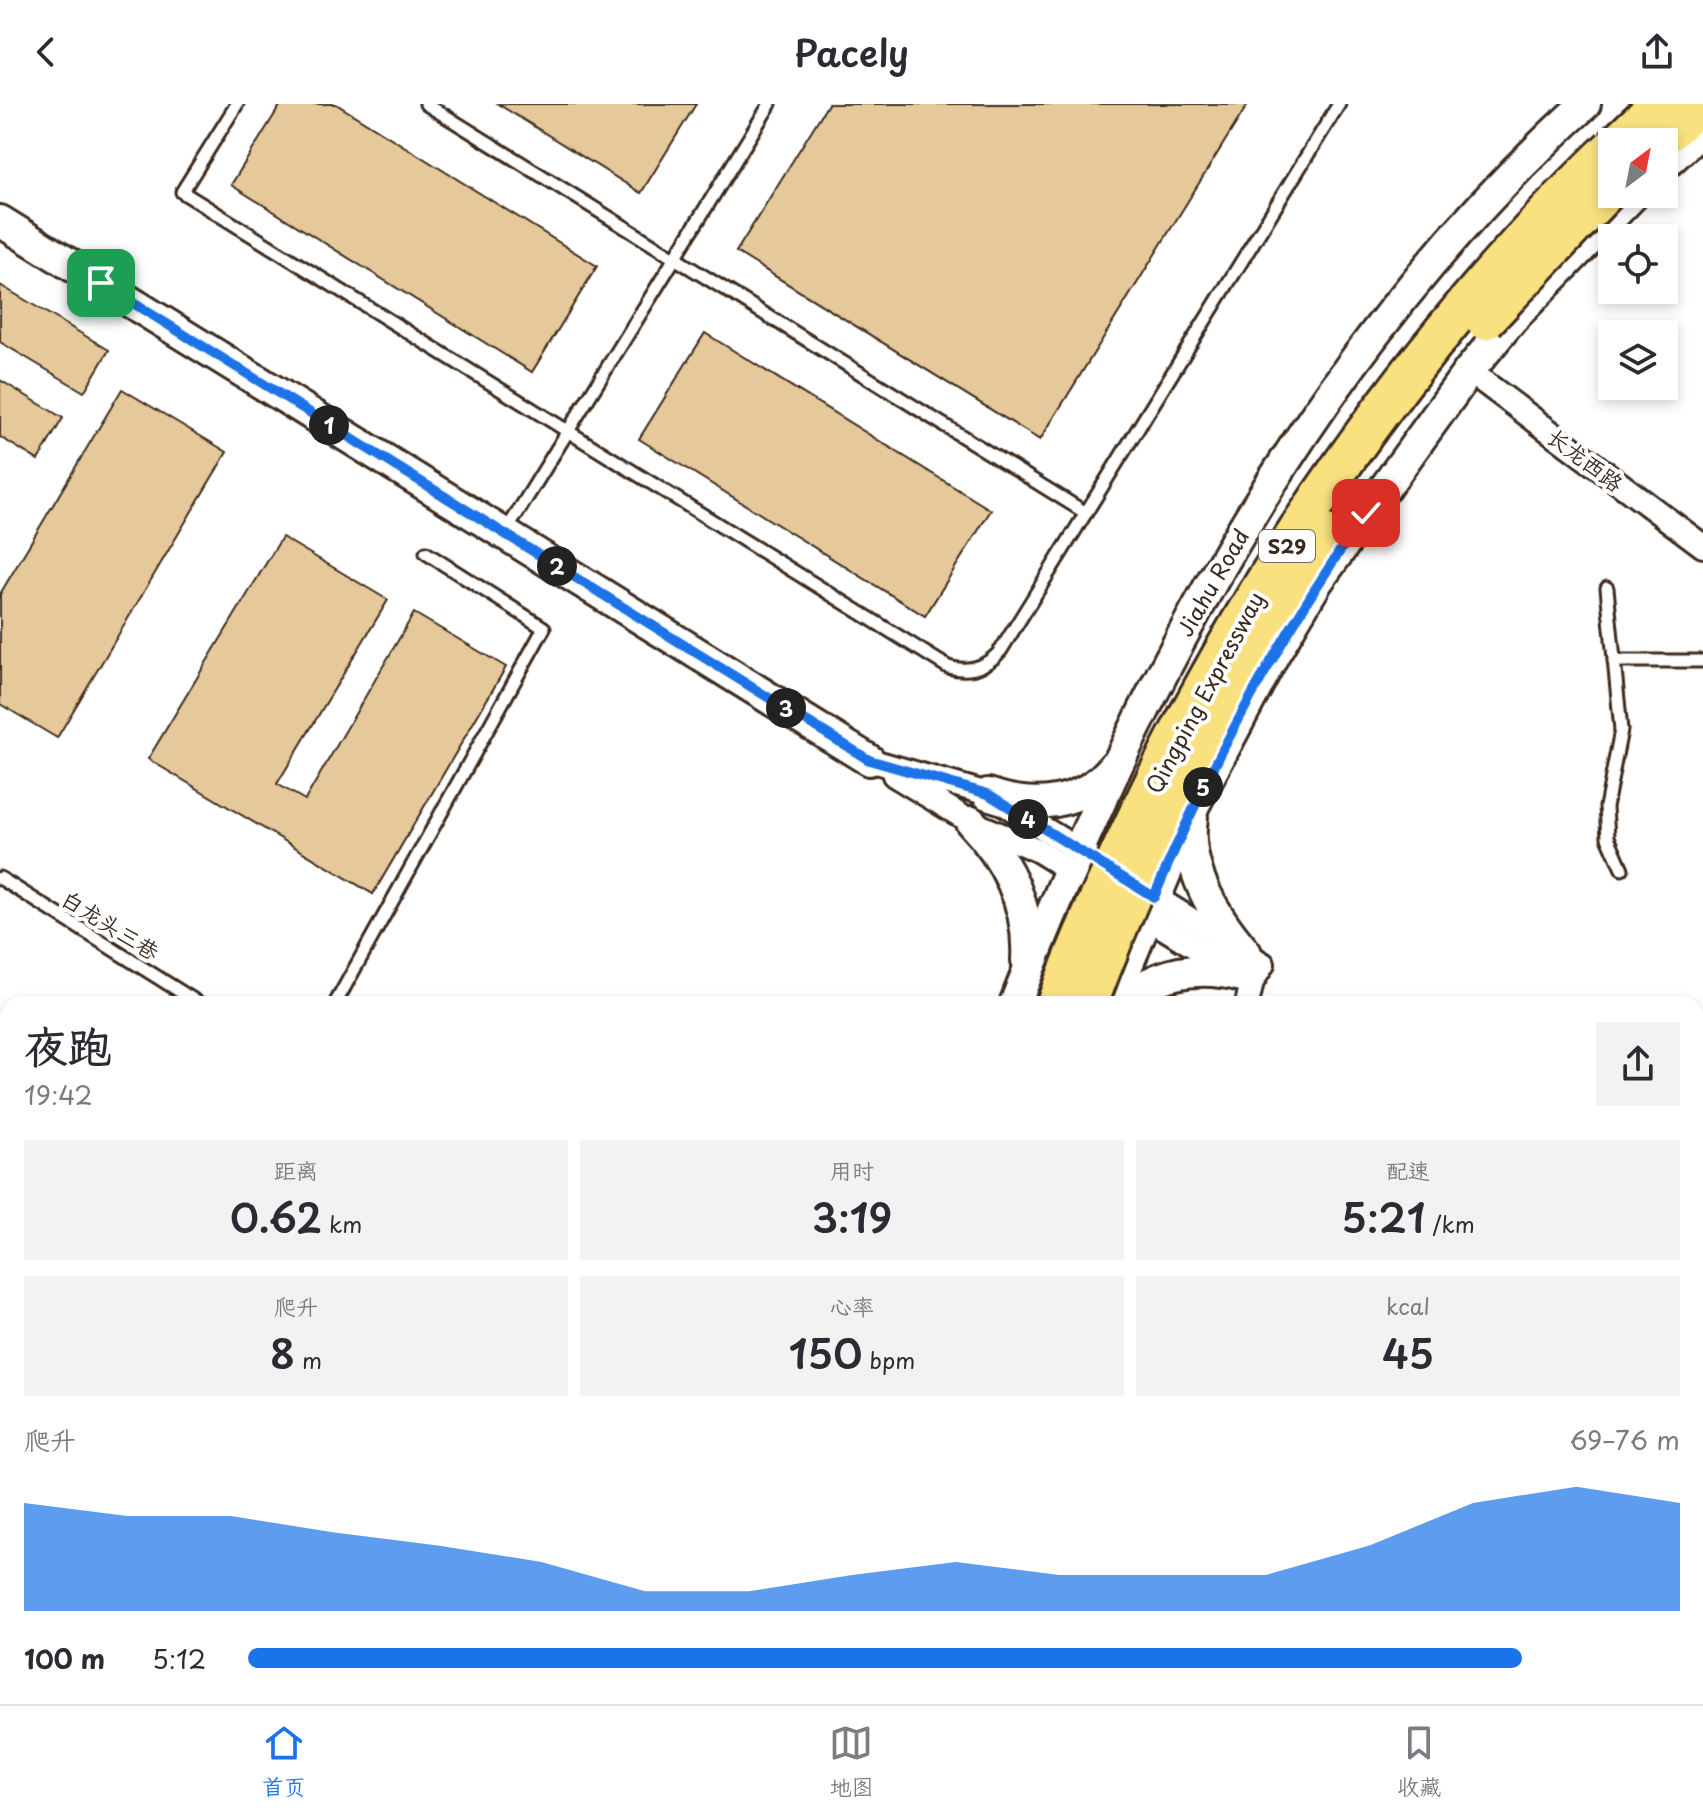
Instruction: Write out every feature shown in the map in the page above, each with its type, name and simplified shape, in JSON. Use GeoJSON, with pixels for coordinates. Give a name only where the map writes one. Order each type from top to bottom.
{"type":"FeatureCollection","features":[{"type":"Feature","properties":{"kind":"highway"},"geometry":{"type":"LineString","coordinates":[[1634,128],[1659,104]]}},
{"type":"Feature","properties":{"kind":"highway"},"geometry":{"type":"LineString","coordinates":[[1673,128],[1700,104]]}},
{"type":"Feature","properties":{"kind":"highway","name":"Qingping Expressway"},"geometry":{"type":"LineString","coordinates":[[1059,996],[1088,924],[1163,763],[1201,689],[1271,570],[1399,388],[1451,322],[1530,231],[1598,162]]}},
{"type":"Feature","properties":{"kind":"highway","name":"Qingping Expressway"},"geometry":{"type":"LineString","coordinates":[[1091,996],[1113,938],[1178,793],[1248,659],[1295,582],[1351,499],[1452,361],[1517,285],[1598,201]]}},
{"type":"Feature","properties":{"kind":"main road","name":"Jiahu Road"},"geometry":{"type":"LineString","coordinates":[[1020,990],[1074,860],[1174,650],[1224,558],[1282,467],[1403,298],[1459,231],[1585,104]]}},
{"type":"Feature","properties":{"kind":"main road"},"geometry":{"type":"LineString","coordinates":[[1678,152],[1703,129]]}},
{"type":"Feature","properties":{"kind":"main road"},"geometry":{"type":"LineString","coordinates":[[1114,996],[1194,805],[1274,654],[1317,582],[1469,371],[1512,319],[1620,208]]}},
{"type":"Feature","properties":{"kind":"main road"},"geometry":{"type":"LineString","coordinates":[[0,221],[869,760]]}},
{"type":"Feature","properties":{"kind":"main road"},"geometry":{"type":"LineString","coordinates":[[988,794],[1026,804],[1063,799],[1097,782],[1122,755]]}},
{"type":"Feature","properties":{"kind":"main road"},"geometry":{"type":"LineString","coordinates":[[1194,805],[1192,845],[1201,880],[1250,976]]}},
{"type":"Feature","properties":{"kind":"main road"},"geometry":{"type":"LineString","coordinates":[[971,822],[997,853],[1016,890],[1026,930],[1020,990]]}},
{"type":"Feature","properties":{"kind":"main road"},"geometry":{"type":"LineString","coordinates":[[1130,996],[1150,982],[1183,971],[1219,970],[1250,976]]}},
{"type":"Feature","properties":{"kind":"street","name":"长龙西路"},"geometry":{"type":"LineString","coordinates":[[1469,371],[1703,546]]}},
{"type":"Feature","properties":{"kind":"street"},"geometry":{"type":"LineString","coordinates":[[869,760],[988,794],[1074,860],[1150,907],[1250,976]]}},
{"type":"Feature","properties":{"kind":"street"},"geometry":{"type":"LineString","coordinates":[[869,760],[971,822],[1037,850],[1074,860]]}},
{"type":"Feature","properties":{"kind":"lane"},"geometry":{"type":"LineString","coordinates":[[237,104],[182,192],[948,667],[958,670],[977,668],[995,658],[1339,104]]}},
{"type":"Feature","properties":{"kind":"lane"},"geometry":{"type":"LineString","coordinates":[[426,104],[1086,513]]}},
{"type":"Feature","properties":{"kind":"lane"},"geometry":{"type":"LineString","coordinates":[[504,533],[770,104]]}},
{"type":"Feature","properties":{"kind":"lane"},"geometry":{"type":"LineString","coordinates":[[339,996],[544,628],[426,553]]}},
{"type":"Feature","properties":{"kind":"lane"},"geometry":{"type":"LineString","coordinates":[[1607,588],[1621,730],[1606,807],[1608,837],[1622,869]]}},
{"type":"Feature","properties":{"kind":"lane"},"geometry":{"type":"LineString","coordinates":[[1614,661],[1703,661]]}},
{"type":"Feature","properties":{"kind":"lane","name":"白龙头三巷"},"geometry":{"type":"LineString","coordinates":[[0,878],[187,996]]}},
{"type":"Feature","properties":{"kind":"building"},"geometry":{"type":"Polygon","coordinates":[[[281,104],[336,104],[597,266],[532,372],[231,185],[281,104]]]}},
{"type":"Feature","properties":{"kind":"building"},"geometry":{"type":"Polygon","coordinates":[[[498,104],[696,104],[641,193],[498,104]]]}},
{"type":"Feature","properties":{"kind":"building"},"geometry":{"type":"Polygon","coordinates":[[[828,104],[1248,104],[1040,440],[736,252],[828,104]]]}},
{"type":"Feature","properties":{"kind":"building"},"geometry":{"type":"Polygon","coordinates":[[[0,285],[109,350],[84,392],[0,342],[0,285]]]}},
{"type":"Feature","properties":{"kind":"building"},"geometry":{"type":"Polygon","coordinates":[[[705,333],[991,510],[925,616],[639,439],[705,333]]]}},
{"type":"Feature","properties":{"kind":"building"},"geometry":{"type":"Polygon","coordinates":[[[0,380],[63,418],[38,460],[0,437],[0,380]]]}},
{"type":"Feature","properties":{"kind":"building"},"geometry":{"type":"Polygon","coordinates":[[[122,389],[227,452],[57,738],[0,704],[0,594],[122,389]]]}},
{"type":"Feature","properties":{"kind":"building"},"geometry":{"type":"Polygon","coordinates":[[[282,537],[388,600],[277,784],[305,800],[414,613],[506,667],[373,894],[148,759],[282,537]]]}},
{"type":"Feature","properties":{"kind":"route"},"geometry":{"type":"LineString","coordinates":[[101,283],[869,760],[988,794],[1154,897],[1194,805],[1274,654],[1317,582],[1366,513]]}}]}
